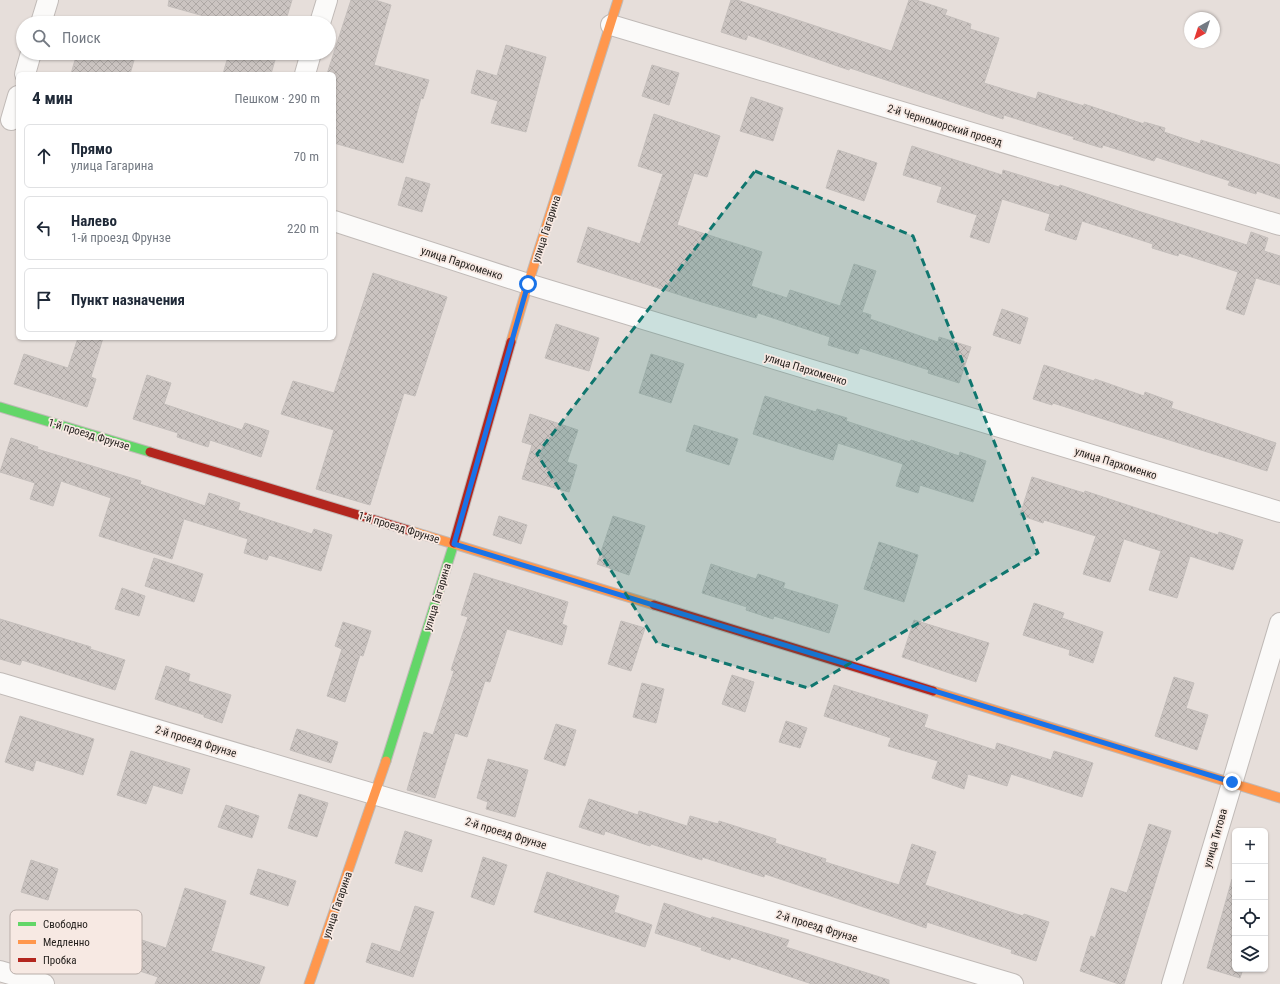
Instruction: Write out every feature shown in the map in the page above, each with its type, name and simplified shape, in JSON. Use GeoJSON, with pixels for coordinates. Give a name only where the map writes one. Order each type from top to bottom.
{"type":"FeatureCollection","features":[{"type":"Feature","properties":{"kind":"street"},"geometry":{"type":"LineString","coordinates":[[43,16],[48,0]]}},
{"type":"Feature","properties":{"kind":"street"},"geometry":{"type":"LineString","coordinates":[[322,16],[327,0]]}},
{"type":"Feature","properties":{"kind":"street","name":"улица Гагарина"},"geometry":{"type":"LineString","coordinates":[[309,984],[376,795],[454,544],[528,284],[618,0]]}},
{"type":"Feature","properties":{"kind":"street","name":"2-й Черноморский проезд"},"geometry":{"type":"LineString","coordinates":[[611,25],[1280,225]]}},
{"type":"Feature","properties":{"kind":"street"},"geometry":{"type":"LineString","coordinates":[[26,72],[29,60]]}},
{"type":"Feature","properties":{"kind":"street"},"geometry":{"type":"LineString","coordinates":[[306,72],[309,60]]}},
{"type":"Feature","properties":{"kind":"street"},"geometry":{"type":"LineString","coordinates":[[10,120],[16,102]]}},
{"type":"Feature","properties":{"kind":"street","name":"улица Пархоменко"},"geometry":{"type":"LineString","coordinates":[[336,222],[528,284],[1280,512]]}},
{"type":"Feature","properties":{"kind":"street","name":"1-й проезд Фрунзе"},"geometry":{"type":"LineString","coordinates":[[0,407],[454,544],[1280,798]]}},
{"type":"Feature","properties":{"kind":"street","name":"улица Титова"},"geometry":{"type":"LineString","coordinates":[[1172,984],[1280,623]]}},
{"type":"Feature","properties":{"kind":"street","name":"2-й проезд Фрунзе"},"geometry":{"type":"LineString","coordinates":[[0,683],[1013,984]]}},
{"type":"Feature","properties":{"kind":"street"},"geometry":{"type":"LineString","coordinates":[[0,971],[23,981],[44,984]]}},
{"type":"Feature","properties":{"kind":"highlighted area"},"geometry":{"type":"Polygon","coordinates":[[[755,171],[913,236],[1038,553],[808,688],[657,643],[537,454],[755,171]]]}},
{"type":"Feature","properties":{"kind":"building"},"geometry":{"type":"Polygon","coordinates":[[[169,0],[292,0],[287,16],[204,16],[168,6],[169,0]]]}},
{"type":"Feature","properties":{"kind":"building"},"geometry":{"type":"Polygon","coordinates":[[[351,0],[375,0],[391,5],[374,65],[429,80],[423,99],[421,98],[403,163],[336,144],[336,72],[328,72],[332,60],[336,60],[336,46],[351,0]]]}},
{"type":"Feature","properties":{"kind":"building"},"geometry":{"type":"Polygon","coordinates":[[[731,0],[737,0],[891,51],[909,0],[916,0],[947,10],[945,15],[971,24],[970,29],[999,38],[984,83],[1036,99],[1038,92],[1084,106],[1084,104],[1144,124],[1144,122],[1165,128],[1164,132],[1200,144],[1201,140],[1280,165],[1280,199],[1257,191],[1256,194],[1228,185],[1230,181],[1156,157],[1154,161],[1103,145],[1102,148],[1073,139],[1074,137],[1004,115],[1003,119],[850,68],[849,70],[748,35],[746,40],[721,32],[731,0]]]}},
{"type":"Feature","properties":{"kind":"building"},"geometry":{"type":"Polygon","coordinates":[[[506,45],[546,57],[526,132],[491,123],[498,101],[471,93],[477,70],[497,76],[506,45]]]}},
{"type":"Feature","properties":{"kind":"building"},"geometry":{"type":"Polygon","coordinates":[[[75,60],[134,60],[131,72],[72,72],[75,60]]]}},
{"type":"Feature","properties":{"kind":"building"},"geometry":{"type":"Polygon","coordinates":[[[227,60],[275,60],[272,72],[224,72],[227,60]]]}},
{"type":"Feature","properties":{"kind":"building"},"geometry":{"type":"Polygon","coordinates":[[[652,65],[679,73],[669,105],[642,96],[652,65]]]}},
{"type":"Feature","properties":{"kind":"building"},"geometry":{"type":"Polygon","coordinates":[[[751,97],[783,108],[773,141],[740,131],[751,97]]]}},
{"type":"Feature","properties":{"kind":"building"},"geometry":{"type":"Polygon","coordinates":[[[654,114],[720,136],[707,177],[694,173],[677,225],[762,252],[751,286],[787,298],[790,290],[840,306],[854,264],[876,271],[862,312],[871,315],[870,319],[938,342],[939,337],[971,347],[959,383],[928,373],[929,370],[860,348],[858,354],[828,345],[830,337],[758,313],[756,318],[577,262],[588,227],[640,244],[663,174],[638,166],[654,114]]]}},
{"type":"Feature","properties":{"kind":"building"},"geometry":{"type":"Polygon","coordinates":[[[912,146],[1002,175],[1003,170],[1059,187],[1060,185],[1247,245],[1251,232],[1268,238],[1264,251],[1280,256],[1280,285],[1256,278],[1244,315],[1226,309],[1238,272],[1179,253],[1178,256],[1152,248],[1153,244],[1082,221],[1076,240],[1045,230],[1050,214],[1002,199],[989,243],[970,237],[977,215],[937,202],[942,187],[903,175],[912,146]]]}},
{"type":"Feature","properties":{"kind":"building"},"geometry":{"type":"Polygon","coordinates":[[[838,150],[877,163],[864,201],[826,188],[838,150]]]}},
{"type":"Feature","properties":{"kind":"building"},"geometry":{"type":"Polygon","coordinates":[[[406,177],[430,184],[422,212],[398,205],[406,177]]]}},
{"type":"Feature","properties":{"kind":"building"},"geometry":{"type":"Polygon","coordinates":[[[373,273],[447,297],[415,396],[404,393],[370,505],[316,489],[334,430],[281,414],[293,381],[334,393],[373,273]]]}},
{"type":"Feature","properties":{"kind":"building"},"geometry":{"type":"Polygon","coordinates":[[[1002,309],[1028,318],[1020,344],[993,335],[1002,309]]]}},
{"type":"Feature","properties":{"kind":"building"},"geometry":{"type":"Polygon","coordinates":[[[556,324],[599,338],[589,371],[545,358],[556,324]]]}},
{"type":"Feature","properties":{"kind":"building"},"geometry":{"type":"Polygon","coordinates":[[[77,340],[102,340],[91,377],[96,379],[87,407],[14,384],[24,354],[68,368],[77,340]]]}},
{"type":"Feature","properties":{"kind":"building"},"geometry":{"type":"Polygon","coordinates":[[[651,354],[684,364],[671,403],[639,393],[651,354]]]}},
{"type":"Feature","properties":{"kind":"building"},"geometry":{"type":"Polygon","coordinates":[[[1044,365],[1094,381],[1095,379],[1144,396],[1145,392],[1173,402],[1171,408],[1276,443],[1267,471],[1053,403],[1052,405],[1033,399],[1044,365]]]}},
{"type":"Feature","properties":{"kind":"building"},"geometry":{"type":"Polygon","coordinates":[[[147,375],[171,383],[164,404],[242,430],[245,423],[269,431],[261,457],[210,440],[208,447],[177,437],[178,433],[133,419],[147,375]]]}},
{"type":"Feature","properties":{"kind":"building"},"geometry":{"type":"Polygon","coordinates":[[[765,396],[816,412],[817,409],[847,418],[846,421],[910,442],[911,440],[959,456],[960,452],[986,461],[973,502],[920,485],[918,493],[896,486],[903,464],[838,443],[833,460],[753,434],[765,396]]]}},
{"type":"Feature","properties":{"kind":"building"},"geometry":{"type":"Polygon","coordinates":[[[530,414],[578,430],[567,462],[577,465],[569,492],[522,479],[532,445],[522,442],[530,414]]]}},
{"type":"Feature","properties":{"kind":"building"},"geometry":{"type":"Polygon","coordinates":[[[694,425],[738,439],[729,465],[686,451],[694,425]]]}},
{"type":"Feature","properties":{"kind":"building"},"geometry":{"type":"Polygon","coordinates":[[[11,438],[38,447],[37,449],[141,481],[140,484],[205,506],[209,493],[240,503],[238,510],[312,534],[314,529],[332,535],[321,571],[269,555],[267,560],[244,553],[248,539],[184,519],[172,559],[99,536],[111,498],[61,481],[53,506],[30,499],[35,483],[0,472],[11,438]]]}},
{"type":"Feature","properties":{"kind":"building"},"geometry":{"type":"Polygon","coordinates":[[[1032,477],[1084,493],[1085,491],[1218,535],[1219,532],[1243,540],[1233,570],[1190,556],[1177,598],[1149,590],[1161,551],[1124,539],[1110,582],[1083,574],[1096,536],[1044,520],[1043,523],[1020,515],[1032,477]]]}},
{"type":"Feature","properties":{"kind":"building"},"geometry":{"type":"Polygon","coordinates":[[[499,516],[527,525],[521,544],[493,535],[499,516]]]}},
{"type":"Feature","properties":{"kind":"building"},"geometry":{"type":"Polygon","coordinates":[[[613,516],[645,526],[629,575],[597,564],[613,516]]]}},
{"type":"Feature","properties":{"kind":"building"},"geometry":{"type":"Polygon","coordinates":[[[879,542],[918,555],[904,602],[864,589],[879,542]]]}},
{"type":"Feature","properties":{"kind":"building"},"geometry":{"type":"Polygon","coordinates":[[[154,558],[203,574],[194,602],[145,586],[154,558]]]}},
{"type":"Feature","properties":{"kind":"building"},"geometry":{"type":"Polygon","coordinates":[[[711,564],[756,579],[758,574],[785,583],[783,588],[838,605],[829,633],[774,616],[773,619],[746,610],[747,607],[702,593],[711,564]]]}},
{"type":"Feature","properties":{"kind":"building"},"geometry":{"type":"Polygon","coordinates":[[[474,573],[568,602],[562,624],[567,626],[562,645],[507,629],[490,682],[485,681],[467,737],[455,733],[435,798],[407,790],[424,732],[433,735],[454,671],[451,670],[468,617],[461,615],[474,573]]]}},
{"type":"Feature","properties":{"kind":"building"},"geometry":{"type":"Polygon","coordinates":[[[122,588],[145,596],[139,616],[115,609],[122,588]]]}},
{"type":"Feature","properties":{"kind":"building"},"geometry":{"type":"Polygon","coordinates":[[[1034,603],[1064,613],[1062,618],[1103,632],[1093,663],[1069,655],[1070,650],[1023,635],[1034,603]]]}},
{"type":"Feature","properties":{"kind":"building"},"geometry":{"type":"Polygon","coordinates":[[[0,619],[91,647],[90,649],[125,660],[115,690],[22,660],[20,665],[0,659],[0,619]]]}},
{"type":"Feature","properties":{"kind":"building"},"geometry":{"type":"Polygon","coordinates":[[[914,620],[989,643],[976,682],[902,657],[914,620]]]}},
{"type":"Feature","properties":{"kind":"building"},"geometry":{"type":"Polygon","coordinates":[[[621,621],[645,628],[631,671],[608,664],[621,621]]]}},
{"type":"Feature","properties":{"kind":"building"},"geometry":{"type":"Polygon","coordinates":[[[343,622],[371,631],[363,656],[360,655],[345,702],[327,696],[342,649],[335,646],[343,622]]]}},
{"type":"Feature","properties":{"kind":"building"},"geometry":{"type":"Polygon","coordinates":[[[166,666],[190,674],[188,681],[231,695],[222,723],[204,717],[204,715],[155,699],[166,666]]]}},
{"type":"Feature","properties":{"kind":"building"},"geometry":{"type":"Polygon","coordinates":[[[732,675],[754,682],[745,712],[722,704],[732,675]]]}},
{"type":"Feature","properties":{"kind":"building"},"geometry":{"type":"Polygon","coordinates":[[[1174,677],[1194,683],[1186,708],[1208,715],[1197,750],[1155,736],[1174,677]]]}},
{"type":"Feature","properties":{"kind":"building"},"geometry":{"type":"Polygon","coordinates":[[[642,683],[664,689],[656,723],[633,717],[642,683]]]}},
{"type":"Feature","properties":{"kind":"building"},"geometry":{"type":"Polygon","coordinates":[[[834,685],[928,715],[924,727],[995,750],[997,743],[1051,760],[1054,751],[1093,763],[1082,797],[1011,774],[1007,786],[968,774],[964,789],[932,778],[938,761],[888,746],[891,738],[824,716],[834,685]]]}},
{"type":"Feature","properties":{"kind":"building"},"geometry":{"type":"Polygon","coordinates":[[[20,716],[94,739],[83,775],[36,760],[33,771],[5,762],[20,716]]]}},
{"type":"Feature","properties":{"kind":"building"},"geometry":{"type":"Polygon","coordinates":[[[786,721],[807,728],[800,748],[779,742],[786,721]]]}},
{"type":"Feature","properties":{"kind":"building"},"geometry":{"type":"Polygon","coordinates":[[[556,724],[576,730],[565,766],[544,759],[556,724]]]}},
{"type":"Feature","properties":{"kind":"building"},"geometry":{"type":"Polygon","coordinates":[[[297,729],[338,742],[331,763],[290,750],[297,729]]]}},
{"type":"Feature","properties":{"kind":"building"},"geometry":{"type":"Polygon","coordinates":[[[131,751],[190,769],[182,794],[153,785],[146,804],[117,795],[131,751]]]}},
{"type":"Feature","properties":{"kind":"building"},"geometry":{"type":"Polygon","coordinates":[[[488,759],[528,770],[515,817],[486,809],[488,802],[477,798],[488,759]]]}},
{"type":"Feature","properties":{"kind":"building"},"geometry":{"type":"Polygon","coordinates":[[[299,794],[328,803],[317,837],[288,828],[299,794]]]}},
{"type":"Feature","properties":{"kind":"building"},"geometry":{"type":"Polygon","coordinates":[[[589,799],[638,815],[639,811],[687,826],[690,816],[718,824],[719,821],[776,839],[775,843],[826,859],[825,862],[899,885],[912,844],[936,852],[925,885],[1023,916],[1024,914],[1049,922],[1036,961],[1011,953],[1012,950],[927,922],[926,928],[765,874],[764,877],[702,857],[702,860],[651,844],[650,846],[605,831],[604,835],[579,827],[589,799]]]}},
{"type":"Feature","properties":{"kind":"building"},"geometry":{"type":"Polygon","coordinates":[[[226,805],[259,816],[252,838],[218,827],[226,805]]]}},
{"type":"Feature","properties":{"kind":"building"},"geometry":{"type":"Polygon","coordinates":[[[1149,824],[1171,831],[1124,984],[1119,984],[1080,971],[1091,936],[1095,938],[1111,888],[1127,893],[1149,824]]]}},
{"type":"Feature","properties":{"kind":"building"},"geometry":{"type":"Polygon","coordinates":[[[405,831],[432,840],[422,872],[395,863],[405,831]]]}},
{"type":"Feature","properties":{"kind":"building"},"geometry":{"type":"Polygon","coordinates":[[[483,857],[507,865],[494,905],[471,897],[483,857]]]}},
{"type":"Feature","properties":{"kind":"building"},"geometry":{"type":"Polygon","coordinates":[[[31,860],[58,869],[48,900],[21,892],[31,860]]]}},
{"type":"Feature","properties":{"kind":"building"},"geometry":{"type":"Polygon","coordinates":[[[258,869],[296,881],[288,906],[250,894],[258,869]]]}},
{"type":"Feature","properties":{"kind":"building"},"geometry":{"type":"Polygon","coordinates":[[[547,872],[619,896],[614,912],[652,925],[645,947],[534,912],[547,872]]]}},
{"type":"Feature","properties":{"kind":"building"},"geometry":{"type":"Polygon","coordinates":[[[1232,879],[1232,972],[1242,972],[1240,978],[1207,968],[1232,879]]]}},
{"type":"Feature","properties":{"kind":"building"},"geometry":{"type":"Polygon","coordinates":[[[185,888],[226,901],[211,951],[265,967],[259,984],[155,984],[158,977],[142,972],[142,940],[166,948],[185,888]]]}},
{"type":"Feature","properties":{"kind":"building"},"geometry":{"type":"Polygon","coordinates":[[[664,903],[711,919],[712,917],[789,940],[786,947],[889,980],[889,984],[812,984],[731,957],[730,960],[701,950],[702,948],[655,933],[664,903]]]}},
{"type":"Feature","properties":{"kind":"building"},"geometry":{"type":"Polygon","coordinates":[[[415,906],[434,912],[413,977],[366,962],[372,943],[400,952],[415,906]]]}},
{"type":"Feature","properties":{"kind":"traffic: fast"},"geometry":{"type":"LineString","coordinates":[[0,407],[150,452]]}},
{"type":"Feature","properties":{"kind":"traffic: fast"},"geometry":{"type":"LineString","coordinates":[[386,761],[454,543]]}},
{"type":"Feature","properties":{"kind":"traffic: slow"},"geometry":{"type":"LineString","coordinates":[[511,342],[618,0]]}},
{"type":"Feature","properties":{"kind":"traffic: slow"},"geometry":{"type":"LineString","coordinates":[[411,531],[654,605]]}},
{"type":"Feature","properties":{"kind":"traffic: slow"},"geometry":{"type":"LineString","coordinates":[[933,691],[1280,798]]}},
{"type":"Feature","properties":{"kind":"traffic: slow"},"geometry":{"type":"LineString","coordinates":[[309,984],[386,761]]}},
{"type":"Feature","properties":{"kind":"traffic: jam"},"geometry":{"type":"LineString","coordinates":[[454,543],[511,342]]}},
{"type":"Feature","properties":{"kind":"traffic: jam"},"geometry":{"type":"LineString","coordinates":[[150,452],[411,531]]}},
{"type":"Feature","properties":{"kind":"traffic: jam"},"geometry":{"type":"LineString","coordinates":[[654,605],[933,691]]}},
{"type":"Feature","properties":{"kind":"route"},"geometry":{"type":"LineString","coordinates":[[528,284],[454,544],[1232,782]]}}]}
